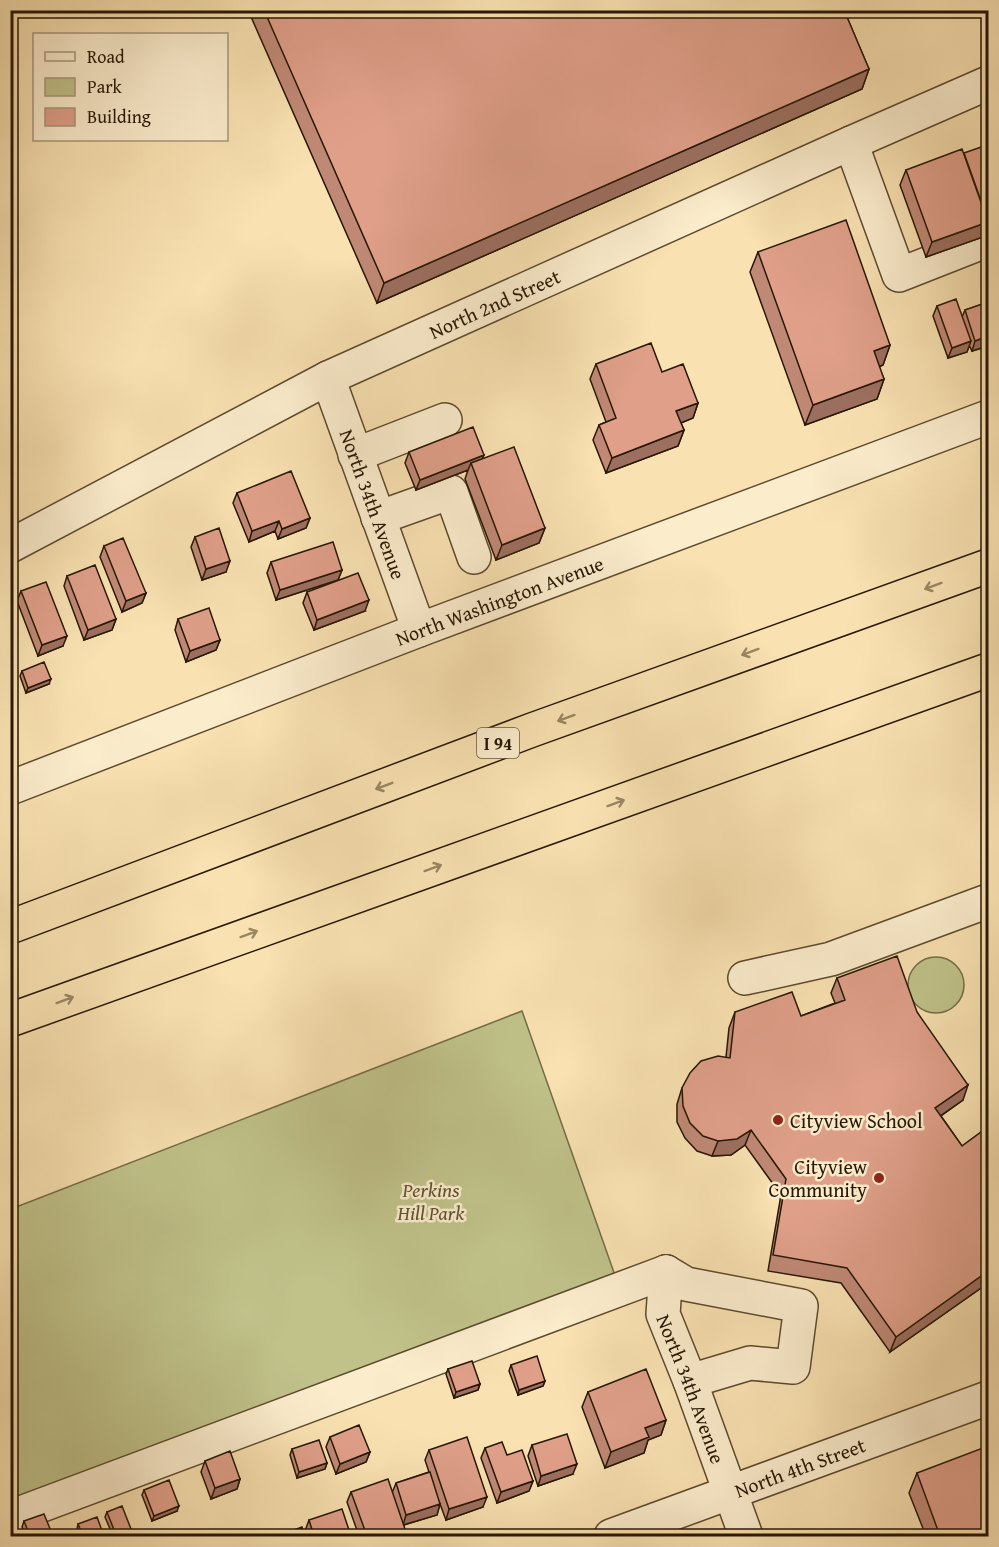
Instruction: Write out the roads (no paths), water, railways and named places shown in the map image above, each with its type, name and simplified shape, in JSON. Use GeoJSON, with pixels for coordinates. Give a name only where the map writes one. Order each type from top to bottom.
{"type":"FeatureCollection","features":[{"type":"Feature","properties":{"kind":"highway","name":"I 94"},"geometry":{"type":"LineString","coordinates":[[10,927],[532,730],[988,566]]}},
{"type":"Feature","properties":{"kind":"highway"},"geometry":{"type":"LineString","coordinates":[[10,1020],[988,670]]}},
{"type":"Feature","properties":{"kind":"street","name":"North 2nd Street"},"geometry":{"type":"LineString","coordinates":[[10,546],[328,378],[988,83]]}},
{"type":"Feature","properties":{"kind":"street"},"geometry":{"type":"LineString","coordinates":[[851,143],[899,275],[988,240]]}},
{"type":"Feature","properties":{"kind":"street","name":"North 34th Avenue"},"geometry":{"type":"LineString","coordinates":[[328,378],[419,630]]}},
{"type":"Feature","properties":{"kind":"street","name":"North Washington Avenue"},"geometry":{"type":"LineString","coordinates":[[10,788],[419,630],[988,417]]}},
{"type":"Feature","properties":{"kind":"street"},"geometry":{"type":"LineString","coordinates":[[355,455],[445,420]]}},
{"type":"Feature","properties":{"kind":"street"},"geometry":{"type":"LineString","coordinates":[[378,518],[451,492],[474,557]]}},
{"type":"Feature","properties":{"kind":"street"},"geometry":{"type":"LineString","coordinates":[[745,978],[831,959],[988,900]]}},
{"type":"Feature","properties":{"kind":"street"},"geometry":{"type":"LineString","coordinates":[[10,1517],[666,1272],[686,1284],[801,1306],[793,1367],[750,1363],[690,1381]]}},
{"type":"Feature","properties":{"kind":"street","name":"North 34th Avenue"},"geometry":{"type":"LineString","coordinates":[[666,1272],[663,1314],[690,1381],[746,1536]]}},
{"type":"Feature","properties":{"kind":"street","name":"North 4th Street"},"geometry":{"type":"LineString","coordinates":[[611,1536],[988,1398]]}},
{"type":"Feature","properties":{"kind":"place","name":"Cityview School"},"geometry":{"type":"Point","coordinates":[778,1120]}},
{"type":"Feature","properties":{"kind":"place","name":"Cityview Community"},"geometry":{"type":"Point","coordinates":[879,1178]}},
{"type":"Feature","properties":{"kind":"park label","name":"Perkins Hill Park"},"geometry":{"type":"Point","coordinates":[431,1200]}}]}
